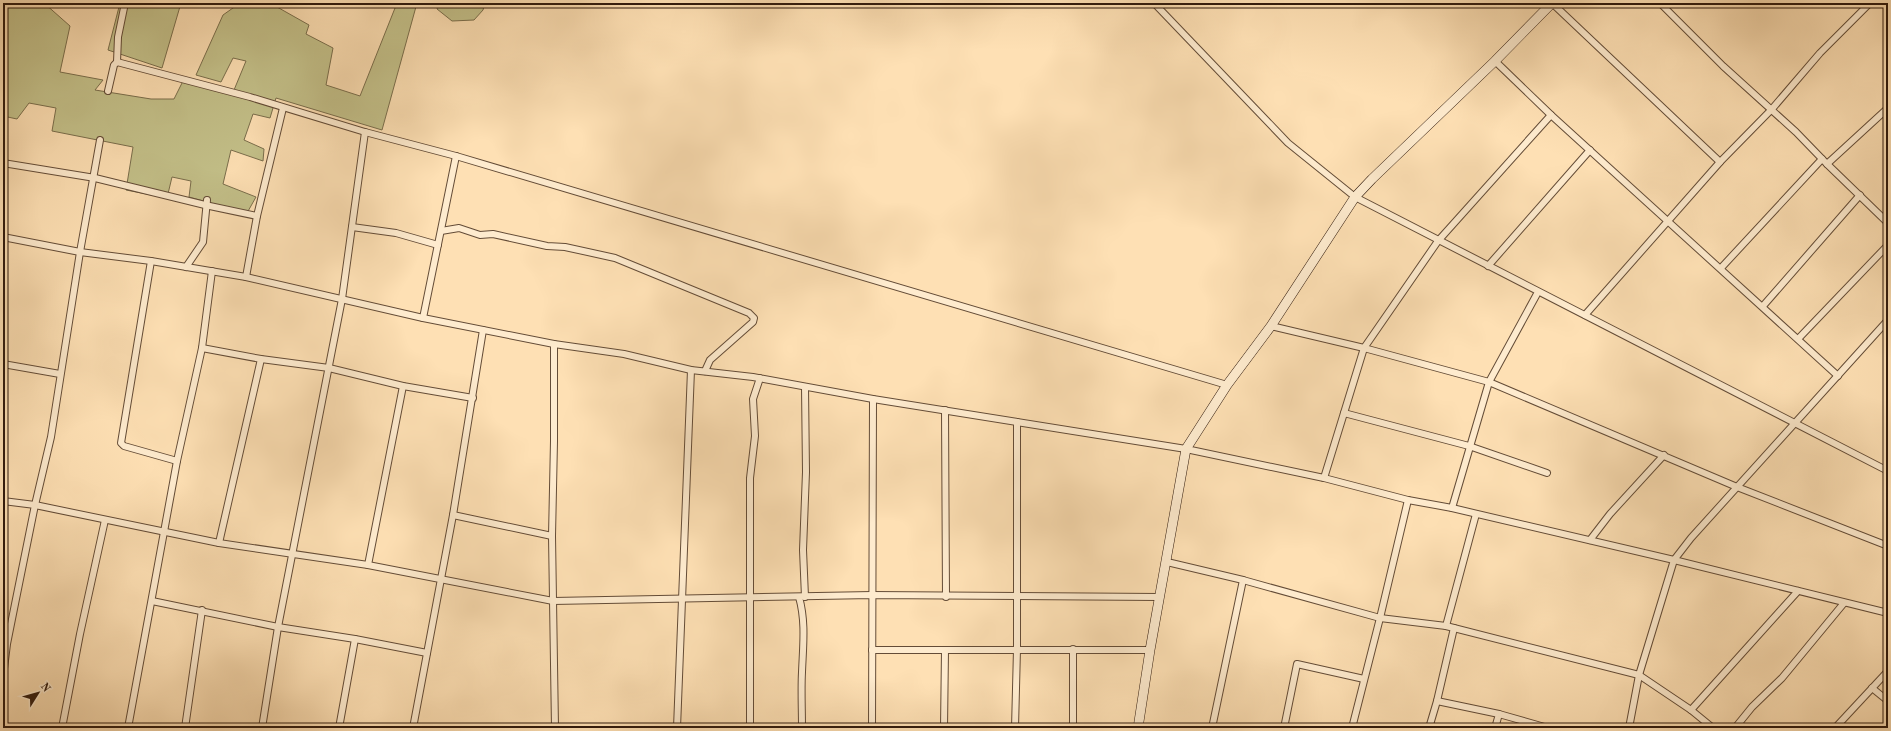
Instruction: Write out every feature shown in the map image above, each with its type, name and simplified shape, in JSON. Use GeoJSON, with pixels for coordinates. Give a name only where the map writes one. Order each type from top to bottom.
{"type":"FeatureCollection","features":[{"type":"Feature","properties":{"kind":"street"},"geometry":{"type":"LineString","coordinates":[[108,91],[114,65],[118,62],[118,37],[125,3]]}},
{"type":"Feature","properties":{"kind":"street"},"geometry":{"type":"LineString","coordinates":[[1154,3],[1288,143],[1355,197],[1888,471]]}},
{"type":"Feature","properties":{"kind":"street"},"geometry":{"type":"LineString","coordinates":[[1138,728],[1150,650],[1167,562],[1186,449],[1227,386],[1271,326],[1355,197],[1495,61],[1552,3],[1720,162]]}},
{"type":"Feature","properties":{"kind":"street"},"geometry":{"type":"LineString","coordinates":[[1660,3],[1723,66],[1772,109],[1888,223]]}},
{"type":"Feature","properties":{"kind":"street"},"geometry":{"type":"LineString","coordinates":[[1585,315],[1720,162],[1772,109],[1820,53],[1870,3]]}},
{"type":"Feature","properties":{"kind":"street"},"geometry":{"type":"LineString","coordinates":[[1495,61],[1551,115],[1763,306],[1838,376]]}},
{"type":"Feature","properties":{"kind":"street"},"geometry":{"type":"LineString","coordinates":[[118,62],[250,97],[365,132],[456,156],[1227,386]]}},
{"type":"Feature","properties":{"kind":"street"},"geometry":{"type":"LineString","coordinates":[[246,277],[257,216],[283,108]]}},
{"type":"Feature","properties":{"kind":"street"},"geometry":{"type":"LineString","coordinates":[[1827,164],[1888,108]]}},
{"type":"Feature","properties":{"kind":"street"},"geometry":{"type":"LineString","coordinates":[[1324,478],[1364,348],[1438,241],[1551,115]]}},
{"type":"Feature","properties":{"kind":"street"},"geometry":{"type":"LineString","coordinates":[[262,728],[278,627],[342,299],[365,132]]}},
{"type":"Feature","properties":{"kind":"street"},"geometry":{"type":"LineString","coordinates":[[3,677],[7,644],[35,505],[51,438],[80,252],[95,178],[100,140]]}},
{"type":"Feature","properties":{"kind":"street"},"geometry":{"type":"LineString","coordinates":[[1488,266],[1590,150]]}},
{"type":"Feature","properties":{"kind":"street"},"geometry":{"type":"LineString","coordinates":[[423,318],[456,156]]}},
{"type":"Feature","properties":{"kind":"street"},"geometry":{"type":"LineString","coordinates":[[1721,268],[1822,159]]}},
{"type":"Feature","properties":{"kind":"street"},"geometry":{"type":"LineString","coordinates":[[3,163],[95,178],[257,216]]}},
{"type":"Feature","properties":{"kind":"street"},"geometry":{"type":"LineString","coordinates":[[1763,306],[1860,195]]}},
{"type":"Feature","properties":{"kind":"street"},"geometry":{"type":"LineString","coordinates":[[186,267],[203,242],[206,203]]}},
{"type":"Feature","properties":{"kind":"street"},"geometry":{"type":"LineString","coordinates":[[352,227],[396,233],[438,245]]}},
{"type":"Feature","properties":{"kind":"street"},"geometry":{"type":"LineString","coordinates":[[441,231],[459,228],[480,235],[493,234],[547,246],[565,247],[615,258],[749,313],[754,318],[753,322],[710,360],[706,371]]}},
{"type":"Feature","properties":{"kind":"street"},"geometry":{"type":"LineString","coordinates":[[3,237],[80,252],[151,261],[246,277],[423,318],[554,344],[624,354],[691,370],[760,378],[873,399],[1186,449],[1324,478],[1408,500],[1452,508],[1590,540],[1888,613]]}},
{"type":"Feature","properties":{"kind":"street"},"geometry":{"type":"LineString","coordinates":[[1798,339],[1888,245]]}},
{"type":"Feature","properties":{"kind":"street"},"geometry":{"type":"LineString","coordinates":[[151,261],[121,443],[124,446],[176,461]]}},
{"type":"Feature","properties":{"kind":"street"},"geometry":{"type":"LineString","coordinates":[[128,728],[176,461],[202,348],[212,271]]}},
{"type":"Feature","properties":{"kind":"street"},"geometry":{"type":"LineString","coordinates":[[1452,508],[1489,382],[1538,292]]}},
{"type":"Feature","properties":{"kind":"street"},"geometry":{"type":"LineString","coordinates":[[1629,728],[1638,675],[1674,560],[1691,538],[1737,487],[1887,324]]}},
{"type":"Feature","properties":{"kind":"street"},"geometry":{"type":"LineString","coordinates":[[1271,326],[1364,348],[1489,382],[1737,487],[1888,546]]}},
{"type":"Feature","properties":{"kind":"street"},"geometry":{"type":"LineString","coordinates":[[413,728],[453,515],[483,330]]}},
{"type":"Feature","properties":{"kind":"street"},"geometry":{"type":"LineString","coordinates":[[554,344],[552,536],[554,728]]}},
{"type":"Feature","properties":{"kind":"street"},"geometry":{"type":"LineString","coordinates":[[202,348],[261,359],[329,368],[403,386],[473,398]]}},
{"type":"Feature","properties":{"kind":"street"},"geometry":{"type":"LineString","coordinates":[[219,542],[261,359]]}},
{"type":"Feature","properties":{"kind":"street"},"geometry":{"type":"LineString","coordinates":[[3,364],[60,374]]}},
{"type":"Feature","properties":{"kind":"street"},"geometry":{"type":"LineString","coordinates":[[677,728],[691,370]]}},
{"type":"Feature","properties":{"kind":"street"},"geometry":{"type":"LineString","coordinates":[[750,728],[750,478],[755,436],[753,399],[760,378]]}},
{"type":"Feature","properties":{"kind":"street"},"geometry":{"type":"LineString","coordinates":[[368,565],[403,386]]}},
{"type":"Feature","properties":{"kind":"street"},"geometry":{"type":"LineString","coordinates":[[802,728],[802,671],[805,639],[802,597],[806,472],[805,387]]}},
{"type":"Feature","properties":{"kind":"street"},"geometry":{"type":"LineString","coordinates":[[872,728],[873,399]]}},
{"type":"Feature","properties":{"kind":"street"},"geometry":{"type":"LineString","coordinates":[[945,410],[946,597]]}},
{"type":"Feature","properties":{"kind":"street"},"geometry":{"type":"LineString","coordinates":[[1344,413],[1469,446],[1547,473]]}},
{"type":"Feature","properties":{"kind":"street"},"geometry":{"type":"LineString","coordinates":[[1015,728],[1017,649],[1017,422]]}},
{"type":"Feature","properties":{"kind":"street"},"geometry":{"type":"LineString","coordinates":[[1590,540],[1610,514],[1664,455]]}},
{"type":"Feature","properties":{"kind":"street"},"geometry":{"type":"LineString","coordinates":[[1352,728],[1408,500]]}},
{"type":"Feature","properties":{"kind":"street"},"geometry":{"type":"LineString","coordinates":[[3,501],[35,505],[219,542],[368,565],[440,578],[553,601],[682,600],[872,595],[946,597],[1160,597]]}},
{"type":"Feature","properties":{"kind":"street"},"geometry":{"type":"LineString","coordinates":[[1446,626],[1476,514]]}},
{"type":"Feature","properties":{"kind":"street"},"geometry":{"type":"LineString","coordinates":[[453,515],[552,536]]}},
{"type":"Feature","properties":{"kind":"street"},"geometry":{"type":"LineString","coordinates":[[62,728],[80,634],[105,520]]}},
{"type":"Feature","properties":{"kind":"street"},"geometry":{"type":"LineString","coordinates":[[1167,562],[1243,580],[1380,618],[1446,626],[1638,675],[1691,710],[1713,728]]}},
{"type":"Feature","properties":{"kind":"street"},"geometry":{"type":"LineString","coordinates":[[1212,728],[1243,580]]}},
{"type":"Feature","properties":{"kind":"street"},"geometry":{"type":"LineString","coordinates":[[1691,710],[1798,591]]}},
{"type":"Feature","properties":{"kind":"street"},"geometry":{"type":"LineString","coordinates":[[152,601],[202,610],[278,627],[355,639],[427,653]]}},
{"type":"Feature","properties":{"kind":"street"},"geometry":{"type":"LineString","coordinates":[[1735,728],[1752,707],[1782,678],[1844,603]]}},
{"type":"Feature","properties":{"kind":"street"},"geometry":{"type":"LineString","coordinates":[[185,728],[202,610]]}},
{"type":"Feature","properties":{"kind":"street"},"geometry":{"type":"LineString","coordinates":[[1429,728],[1438,702],[1454,628]]}},
{"type":"Feature","properties":{"kind":"street"},"geometry":{"type":"LineString","coordinates":[[339,728],[355,639]]}},
{"type":"Feature","properties":{"kind":"street"},"geometry":{"type":"LineString","coordinates":[[1073,649],[1073,728]]}},
{"type":"Feature","properties":{"kind":"street"},"geometry":{"type":"LineString","coordinates":[[872,650],[1150,650]]}},
{"type":"Feature","properties":{"kind":"street"},"geometry":{"type":"LineString","coordinates":[[944,728],[945,650]]}},
{"type":"Feature","properties":{"kind":"street"},"geometry":{"type":"LineString","coordinates":[[1284,728],[1297,664],[1364,679]]}},
{"type":"Feature","properties":{"kind":"street"},"geometry":{"type":"LineString","coordinates":[[1835,728],[1888,670]]}},
{"type":"Feature","properties":{"kind":"street"},"geometry":{"type":"LineString","coordinates":[[1872,688],[1888,701]]}},
{"type":"Feature","properties":{"kind":"street"},"geometry":{"type":"LineString","coordinates":[[1438,702],[1499,714],[1548,728]]}},
{"type":"Feature","properties":{"kind":"street"},"geometry":{"type":"LineString","coordinates":[[1495,728],[1499,714]]}},
{"type":"Feature","properties":{"kind":"shaded area"},"geometry":{"type":"Polygon","coordinates":[[[3,3],[44,3],[70,26],[60,72],[103,80],[95,90],[151,99],[174,99],[184,79],[234,90],[246,61],[233,58],[221,82],[196,75],[223,15],[240,3],[270,3],[309,25],[306,34],[333,48],[326,85],[360,96],[397,3],[417,3],[382,130],[276,98],[270,118],[253,114],[244,140],[264,149],[263,161],[231,150],[223,184],[256,197],[247,213],[189,197],[191,181],[172,177],[167,198],[126,190],[133,147],[52,131],[56,108],[29,103],[17,119],[3,116],[3,3]]]}},
{"type":"Feature","properties":{"kind":"shaded area"},"geometry":{"type":"Polygon","coordinates":[[[120,3],[181,3],[162,68],[108,50],[120,3]]]}},
{"type":"Feature","properties":{"kind":"shaded area"},"geometry":{"type":"Polygon","coordinates":[[[439,3],[485,3],[483,10],[474,20],[452,21],[437,9],[439,3]]]}}]}
